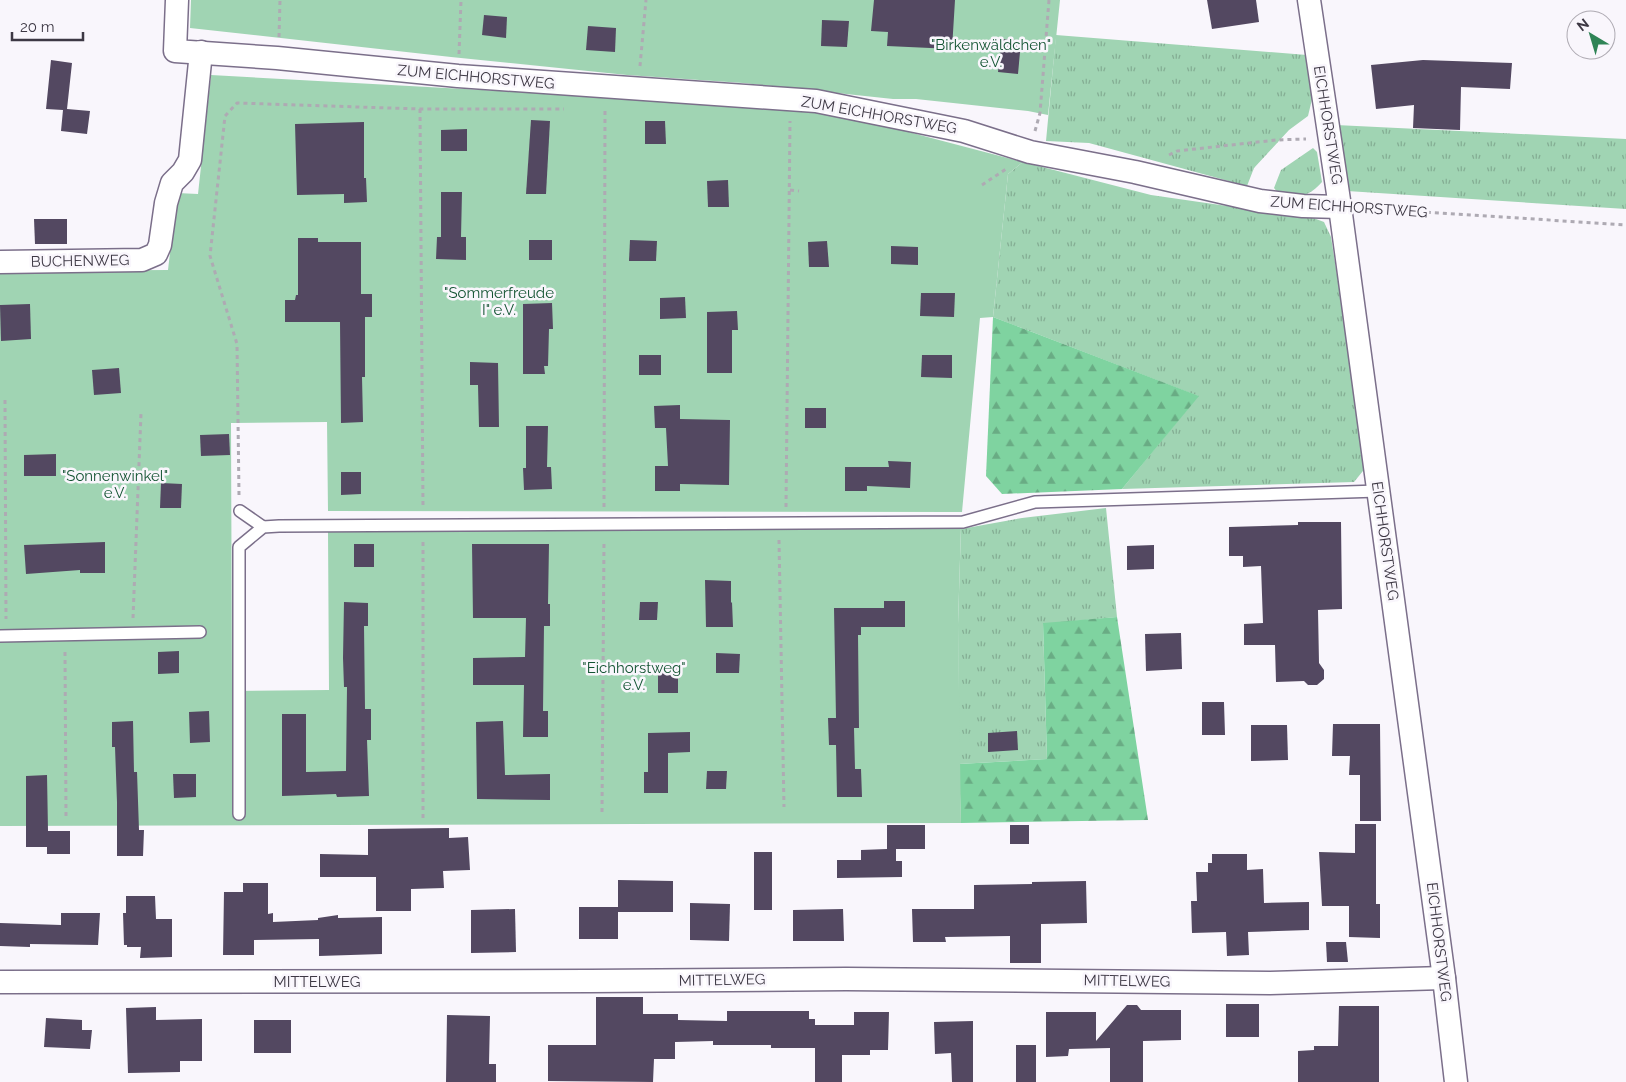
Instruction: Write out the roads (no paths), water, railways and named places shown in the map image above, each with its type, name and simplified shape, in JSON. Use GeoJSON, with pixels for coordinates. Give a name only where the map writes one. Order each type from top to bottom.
{"type":"FeatureCollection","features":[{"type":"Feature","properties":{"kind":"street","name":"ZUM EICHHORSTWEG"},"geometry":{"type":"LineString","coordinates":[[177,0],[175,50],[458,76],[816,101],[964,131],[1030,152],[1135,172],[1260,201],[1303,206],[1340,207]]}},
{"type":"Feature","properties":{"kind":"street","name":"EICHHORSTWEG"},"geometry":{"type":"LineString","coordinates":[[1309,0],[1340,207],[1444,978],[1456,1082]]}},
{"type":"Feature","properties":{"kind":"street","name":"BUCHENWEG"},"geometry":{"type":"LineString","coordinates":[[0,262],[142,260],[156,254],[160,245],[166,203],[172,183],[183,172],[190,160],[201,52]]}},
{"type":"Feature","properties":{"kind":"street","name":"MITTELWEG"},"geometry":{"type":"LineString","coordinates":[[0,982],[846,979],[1270,983],[1444,978]]}},
{"type":"Feature","properties":{"kind":"lane"},"geometry":{"type":"LineString","coordinates":[[240,510],[263,527],[423,524],[963,522],[1035,502],[1378,491]]}},
{"type":"Feature","properties":{"kind":"lane"},"geometry":{"type":"LineString","coordinates":[[239,814],[239,547],[263,527]]}},
{"type":"Feature","properties":{"kind":"lane"},"geometry":{"type":"LineString","coordinates":[[3,636],[200,632]]}},
{"type":"Feature","properties":{"kind":"park label","name":"\"Birkenwäldchen\" e.V."},"geometry":{"type":"Point","coordinates":[991,54]}},
{"type":"Feature","properties":{"kind":"park label","name":"\"Sommerfreude I\" e.V."},"geometry":{"type":"Point","coordinates":[499,302]}},
{"type":"Feature","properties":{"kind":"park label","name":"\"Sonnenwinkel\" e.V."},"geometry":{"type":"Point","coordinates":[115,484]}},
{"type":"Feature","properties":{"kind":"park label","name":"\"Eichhorstweg\" e.V."},"geometry":{"type":"Point","coordinates":[634,676]}}]}
